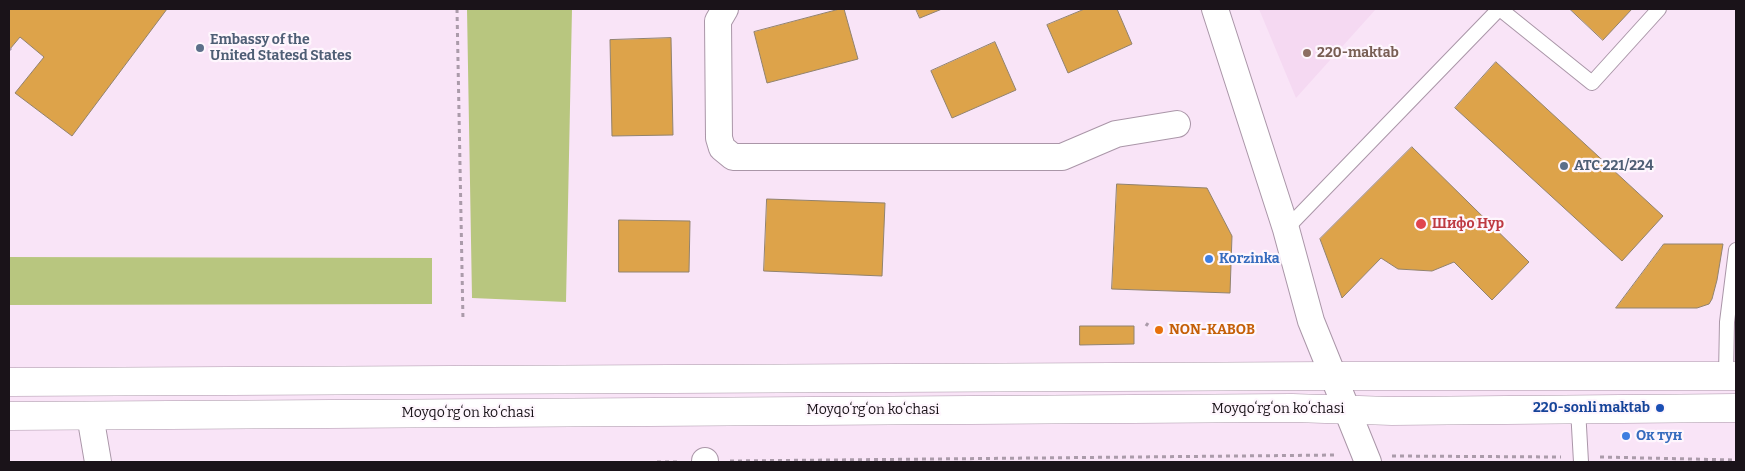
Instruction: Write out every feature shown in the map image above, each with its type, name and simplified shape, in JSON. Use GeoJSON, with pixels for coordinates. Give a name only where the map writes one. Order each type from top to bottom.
{"type":"FeatureCollection","features":[{"type":"Feature","properties":{"kind":"main road"},"geometry":{"type":"LineString","coordinates":[[9,382],[1731,375]]}},
{"type":"Feature","properties":{"kind":"main road","name":"Moyqoʻrgʻon koʻchasi"},"geometry":{"type":"LineString","coordinates":[[9,416],[1292,408],[1392,411],[1736,408]]}},
{"type":"Feature","properties":{"kind":"street"},"geometry":{"type":"LineString","coordinates":[[725,9],[718,21],[719,138],[722,148],[734,157],[1062,157],[1116,134],[1177,124]]}},
{"type":"Feature","properties":{"kind":"street"},"geometry":{"type":"LineString","coordinates":[[1215,9],[1286,229],[1311,321],[1366,459]]}},
{"type":"Feature","properties":{"kind":"street"},"geometry":{"type":"LineString","coordinates":[[90,415],[98,462]]}},
{"type":"Feature","properties":{"kind":"lane"},"geometry":{"type":"LineString","coordinates":[[1286,229],[1500,9],[1592,83],[1659,9]]}},
{"type":"Feature","properties":{"kind":"lane"},"geometry":{"type":"LineString","coordinates":[[1731,375],[1727,322],[1736,250]]}},
{"type":"Feature","properties":{"kind":"lane"},"geometry":{"type":"LineString","coordinates":[[1578,409],[1581,460]]}},
{"type":"Feature","properties":{"kind":"path"},"geometry":{"type":"LineString","coordinates":[[458,9],[463,321]]}},
{"type":"Feature","properties":{"kind":"path"},"geometry":{"type":"LineString","coordinates":[[657,462],[1323,454],[1366,459],[1736,460]]}},
{"type":"Feature","properties":{"kind":"shaded area","name":"220-maktab"},"geometry":{"type":"Polygon","coordinates":[[[1259,9],[1376,9],[1296,98],[1259,9]]]}},
{"type":"Feature","properties":{"kind":"green space"},"geometry":{"type":"Polygon","coordinates":[[[467,9],[572,9],[566,302],[472,298],[467,9]]]}},
{"type":"Feature","properties":{"kind":"green space"},"geometry":{"type":"Polygon","coordinates":[[[9,257],[432,258],[432,304],[9,305],[9,257]]]}},
{"type":"Feature","properties":{"kind":"building"},"geometry":{"type":"Polygon","coordinates":[[[9,9],[167,9],[72,136],[15,93],[44,57],[20,37],[9,48],[9,9]]]}},
{"type":"Feature","properties":{"kind":"building"},"geometry":{"type":"Polygon","coordinates":[[[844,9],[858,59],[767,83],[754,32],[844,9]]]}},
{"type":"Feature","properties":{"kind":"building"},"geometry":{"type":"Polygon","coordinates":[[[916,9],[942,9],[920,18],[916,9]]]}},
{"type":"Feature","properties":{"kind":"building"},"geometry":{"type":"Polygon","coordinates":[[[1085,9],[1117,9],[1132,44],[1068,73],[1047,25],[1085,9]]]}},
{"type":"Feature","properties":{"kind":"building"},"geometry":{"type":"Polygon","coordinates":[[[1570,9],[1632,9],[1603,40],[1570,9]]]}},
{"type":"Feature","properties":{"kind":"building"},"geometry":{"type":"Polygon","coordinates":[[[671,38],[673,135],[612,136],[610,40],[671,38]]]}},
{"type":"Feature","properties":{"kind":"building"},"geometry":{"type":"Polygon","coordinates":[[[995,42],[1016,90],[952,118],[931,71],[995,42]]]}},
{"type":"Feature","properties":{"kind":"building","name":"АТС 221/224"},"geometry":{"type":"Polygon","coordinates":[[[1496,62],[1663,216],[1622,261],[1455,108],[1496,62]]]}},
{"type":"Feature","properties":{"kind":"building"},"geometry":{"type":"Polygon","coordinates":[[[1412,147],[1529,262],[1492,300],[1454,262],[1432,271],[1398,269],[1381,258],[1342,298],[1320,239],[1412,147]]]}},
{"type":"Feature","properties":{"kind":"building"},"geometry":{"type":"Polygon","coordinates":[[[1117,184],[1207,188],[1232,236],[1230,293],[1112,289],[1117,184]]]}},
{"type":"Feature","properties":{"kind":"building"},"geometry":{"type":"Polygon","coordinates":[[[767,199],[885,203],[882,276],[764,271],[767,199]]]}},
{"type":"Feature","properties":{"kind":"building"},"geometry":{"type":"Polygon","coordinates":[[[619,220],[690,221],[689,272],[619,272],[619,220]]]}},
{"type":"Feature","properties":{"kind":"building"},"geometry":{"type":"Polygon","coordinates":[[[1664,244],[1723,244],[1717,280],[1709,304],[1697,308],[1616,308],[1664,244]]]}},
{"type":"Feature","properties":{"kind":"building"},"geometry":{"type":"Polygon","coordinates":[[[1080,326],[1134,326],[1134,344],[1080,345],[1080,326]]]}},
{"type":"Feature","properties":{"kind":"place","name":"Embassy of the United Statesd States"},"geometry":{"type":"Point","coordinates":[200,48]}},
{"type":"Feature","properties":{"kind":"place","name":"220-maktab"},"geometry":{"type":"Point","coordinates":[1307,53]}},
{"type":"Feature","properties":{"kind":"place","name":"АТС 221/224"},"geometry":{"type":"Point","coordinates":[1564,166]}},
{"type":"Feature","properties":{"kind":"place","name":"Шифо Нур"},"geometry":{"type":"Point","coordinates":[1421,224]}},
{"type":"Feature","properties":{"kind":"place","name":"Korzinka"},"geometry":{"type":"Point","coordinates":[1209,259]}},
{"type":"Feature","properties":{"kind":"place","name":"NON-KABOB"},"geometry":{"type":"Point","coordinates":[1159,330]}},
{"type":"Feature","properties":{"kind":"place","name":"220-sonli maktab"},"geometry":{"type":"Point","coordinates":[1660,408]}},
{"type":"Feature","properties":{"kind":"place","name":"Ок тун"},"geometry":{"type":"Point","coordinates":[1626,436]}}]}
